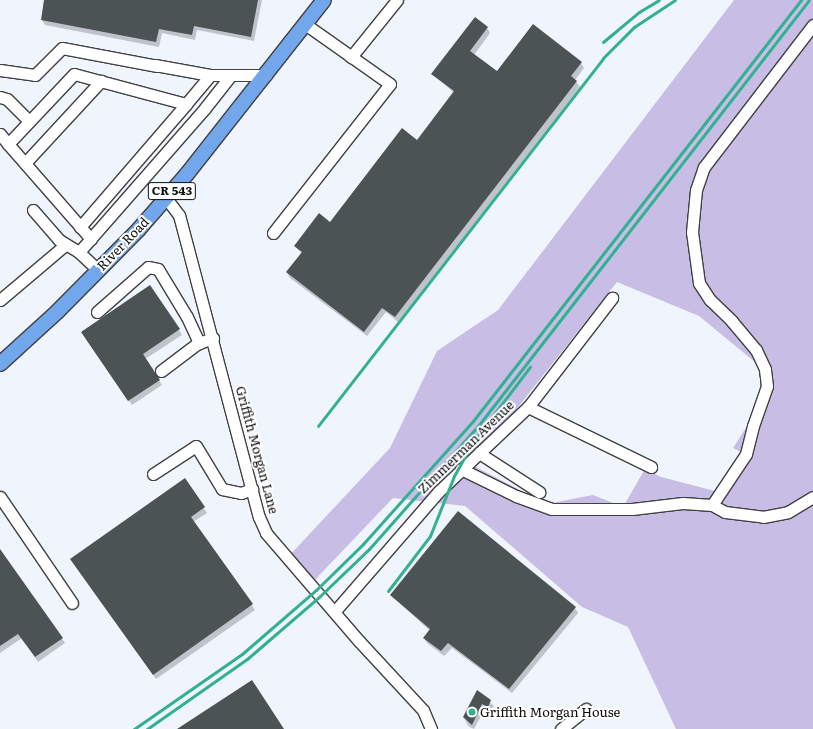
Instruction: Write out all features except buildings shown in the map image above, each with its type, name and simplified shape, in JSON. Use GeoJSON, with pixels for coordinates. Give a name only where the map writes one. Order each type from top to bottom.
{"type":"FeatureCollection","features":[{"type":"Feature","properties":{"kind":"main road","name":"River Road"},"geometry":{"type":"LineString","coordinates":[[0,364],[98,270],[166,198],[266,75],[324,0]]}},
{"type":"Feature","properties":{"kind":"street"},"geometry":{"type":"LineString","coordinates":[[351,57],[397,0]]}},
{"type":"Feature","properties":{"kind":"street"},"geometry":{"type":"LineString","coordinates":[[273,233],[390,84],[305,24]]}},
{"type":"Feature","properties":{"kind":"street"},"geometry":{"type":"LineString","coordinates":[[712,505],[746,454],[753,426],[767,386],[765,369],[756,350],[732,321],[710,300],[699,283],[692,232],[696,190],[704,167],[813,25]]}},
{"type":"Feature","properties":{"kind":"street"},"geometry":{"type":"LineString","coordinates":[[0,70],[35,75],[62,48],[210,75],[266,75]]}},
{"type":"Feature","properties":{"kind":"street"},"geometry":{"type":"LineString","coordinates":[[8,144],[74,74],[186,104]]}},
{"type":"Feature","properties":{"kind":"street"},"geometry":{"type":"LineString","coordinates":[[80,227],[210,75]]}},
{"type":"Feature","properties":{"kind":"street"},"geometry":{"type":"LineString","coordinates":[[79,252],[206,108],[231,75]]}},
{"type":"Feature","properties":{"kind":"street"},"geometry":{"type":"LineString","coordinates":[[25,164],[101,81]]}},
{"type":"Feature","properties":{"kind":"street"},"geometry":{"type":"LineString","coordinates":[[0,97],[7,98],[29,121]]}},
{"type":"Feature","properties":{"kind":"street"},"geometry":{"type":"LineString","coordinates":[[0,134],[91,239]]}},
{"type":"Feature","properties":{"kind":"street","name":"Griffith Morgan Lane"},"geometry":{"type":"LineString","coordinates":[[166,198],[179,215],[213,338],[259,517],[266,533],[423,710],[431,729]]}},
{"type":"Feature","properties":{"kind":"street"},"geometry":{"type":"LineString","coordinates":[[33,210],[65,245],[79,252],[98,270]]}},
{"type":"Feature","properties":{"kind":"street"},"geometry":{"type":"LineString","coordinates":[[0,300],[65,245]]}},
{"type":"Feature","properties":{"kind":"street"},"geometry":{"type":"LineString","coordinates":[[98,312],[148,267],[158,269],[187,317],[198,343]]}},
{"type":"Feature","properties":{"kind":"street"},"geometry":{"type":"LineString","coordinates":[[528,406],[612,298]]}},
{"type":"Feature","properties":{"kind":"street"},"geometry":{"type":"LineString","coordinates":[[160,371],[198,343],[213,338]]}},
{"type":"Feature","properties":{"kind":"street","name":"Zimmerman Avenue"},"geometry":{"type":"LineString","coordinates":[[334,611],[438,492],[528,406],[651,467]]}},
{"type":"Feature","properties":{"kind":"street"},"geometry":{"type":"LineString","coordinates":[[153,474],[196,446],[222,489],[241,493],[252,489]]}},
{"type":"Feature","properties":{"kind":"street"},"geometry":{"type":"LineString","coordinates":[[479,453],[540,492]]}},
{"type":"Feature","properties":{"kind":"street"},"geometry":{"type":"LineString","coordinates":[[461,469],[516,496],[552,509],[632,509],[683,503],[712,505],[725,512],[763,518],[788,512],[813,497]]}},
{"type":"Feature","properties":{"kind":"street"},"geometry":{"type":"LineString","coordinates":[[0,497],[72,603]]}},
{"type":"Feature","properties":{"kind":"street"},"geometry":{"type":"LineString","coordinates":[[561,729],[586,709]]}},
{"type":"Feature","properties":{"kind":"shaded area"},"geometry":{"type":"Polygon","coordinates":[[[734,0],[813,0],[813,729],[676,729],[628,627],[582,607],[465,506],[393,498],[310,585],[287,558],[390,448],[437,351],[498,310],[734,0]],[[617,282],[511,416],[469,455],[470,461],[476,467],[546,504],[593,495],[623,507],[645,469],[661,477],[715,491],[743,453],[733,448],[747,426],[764,382],[761,367],[699,316],[617,282]]]}},
{"type":"Feature","properties":{"kind":"railway"},"geometry":{"type":"LineString","coordinates":[[603,42],[639,12],[659,0]]}},
{"type":"Feature","properties":{"kind":"railway"},"geometry":{"type":"LineString","coordinates":[[318,426],[603,58],[634,27],[675,0]]}},
{"type":"Feature","properties":{"kind":"railway"},"geometry":{"type":"LineString","coordinates":[[134,729],[242,654],[316,590],[363,544],[473,421],[801,0]]}},
{"type":"Feature","properties":{"kind":"railway"},"geometry":{"type":"LineString","coordinates":[[147,729],[247,659],[320,596],[369,549],[478,426],[809,0]]}},
{"type":"Feature","properties":{"kind":"railway"},"geometry":{"type":"LineString","coordinates":[[388,591],[430,536],[454,476],[472,443],[530,367]]}},
{"type":"Feature","properties":{"kind":"place","name":"Griffith Morgan House"},"geometry":{"type":"Point","coordinates":[472,712]}}]}
